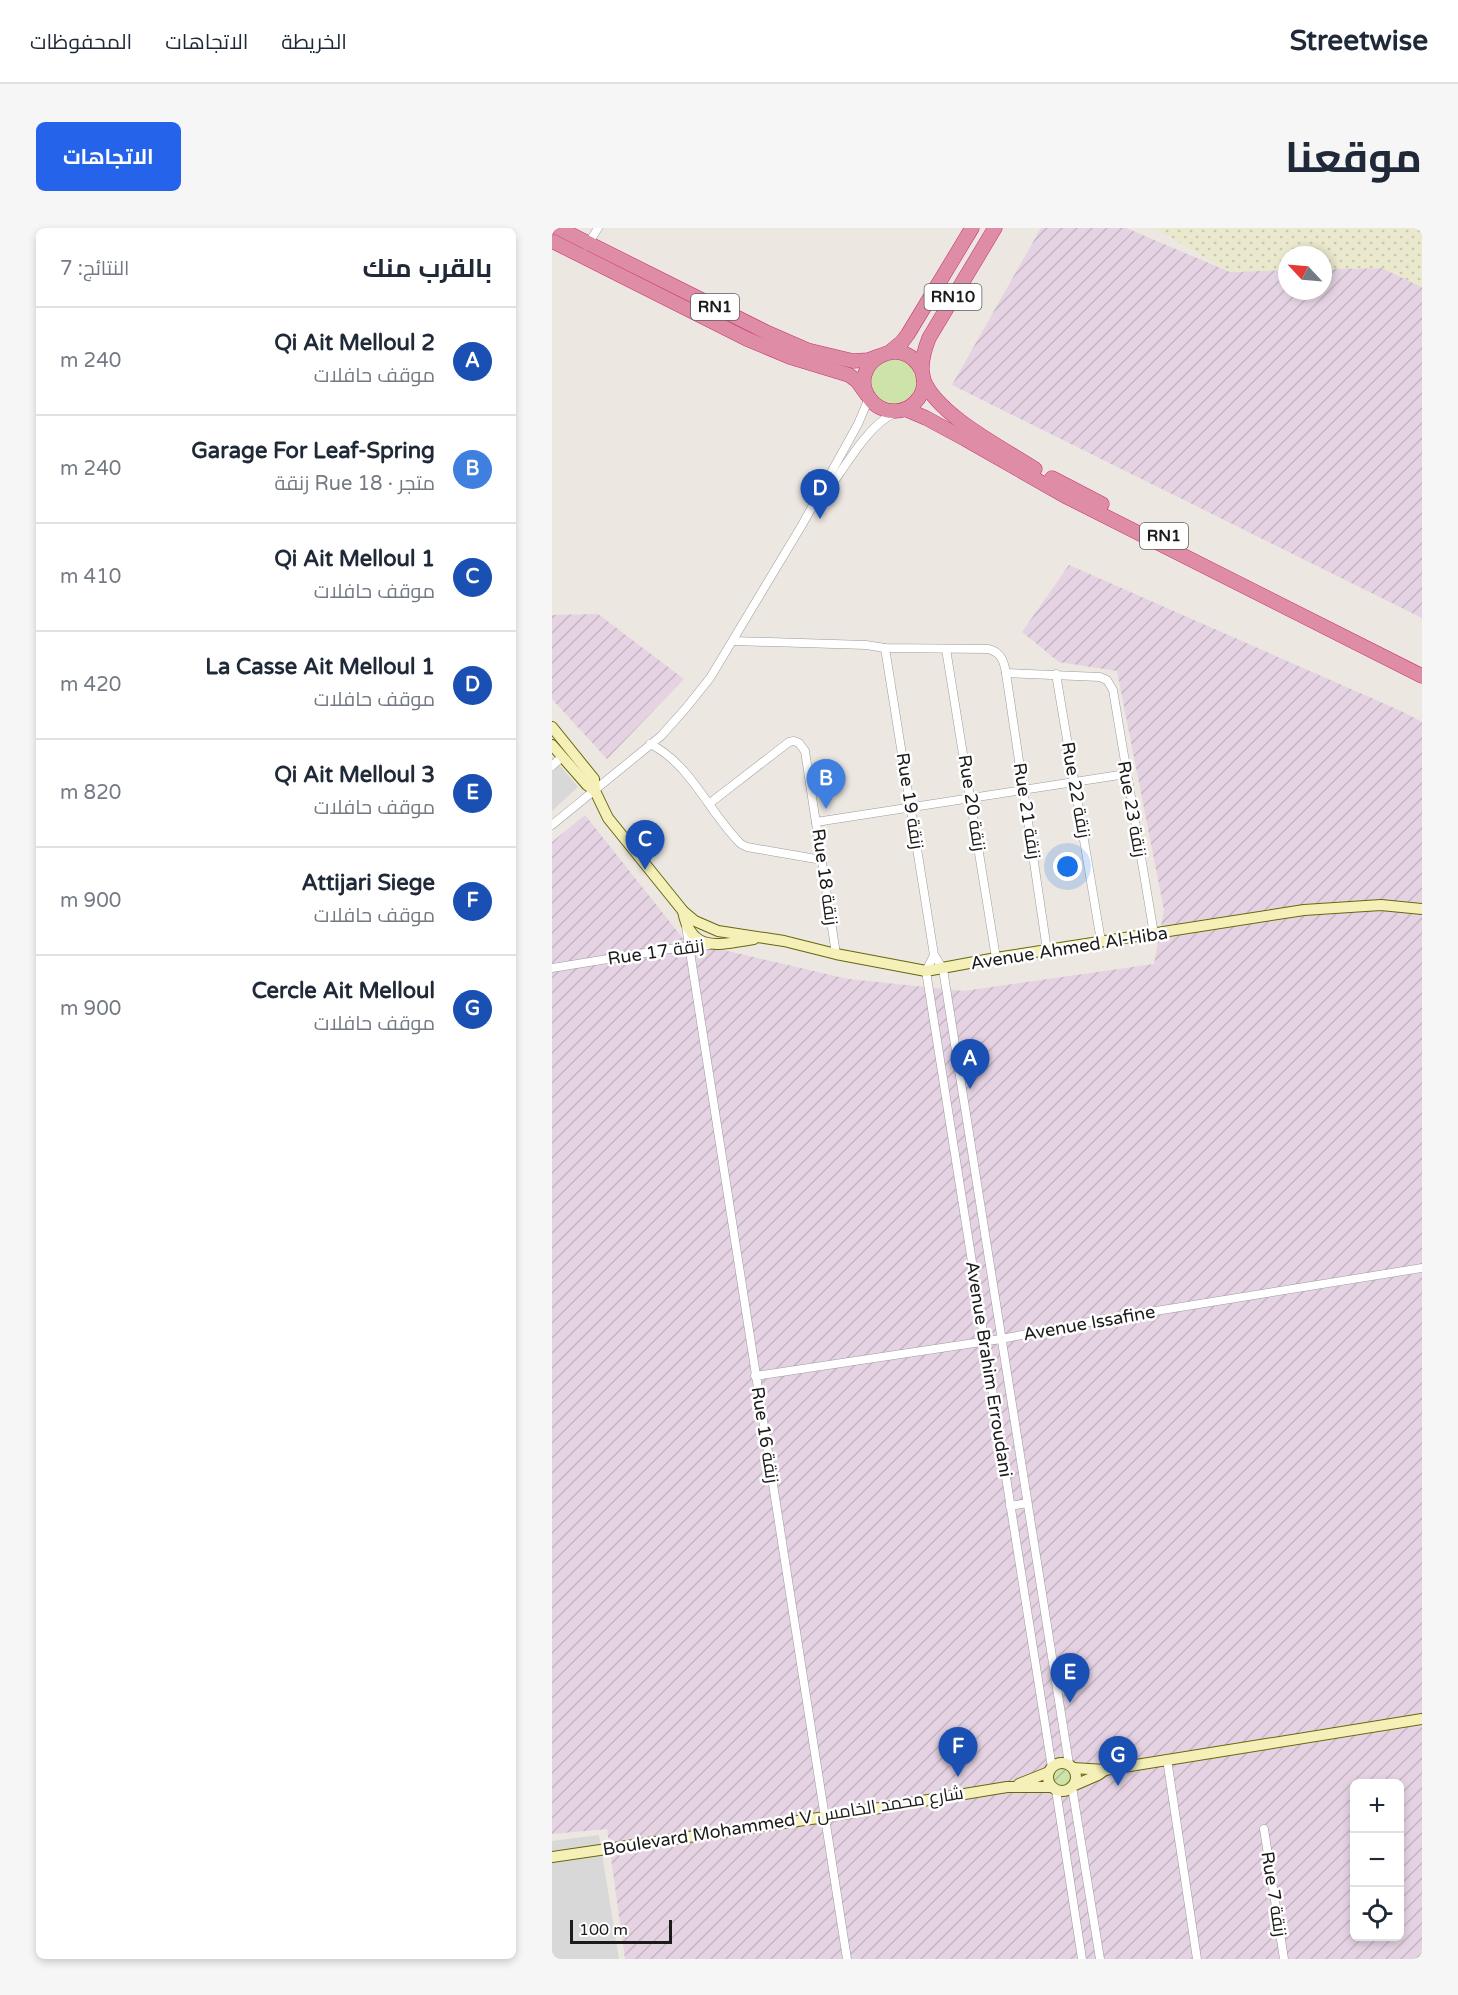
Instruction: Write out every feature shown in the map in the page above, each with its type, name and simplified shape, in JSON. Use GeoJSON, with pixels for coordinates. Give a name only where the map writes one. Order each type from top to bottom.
{"type":"FeatureCollection","features":[{"type":"Feature","properties":{"kind":"highway","name":"RN1"},"geometry":{"type":"LineString","coordinates":[[558,228],[586,250],[747,339],[805,362],[849,375],[857,381],[874,404],[884,410],[903,410],[926,418],[1065,496],[1422,676]]}},
{"type":"Feature","properties":{"kind":"highway","name":"RN10"},"geometry":{"type":"LineString","coordinates":[[885,354],[903,342],[972,228]]}},
{"type":"Feature","properties":{"kind":"highway","name":"RN10"},"geometry":{"type":"LineString","coordinates":[[923,376],[925,350],[932,332],[995,228]]}},
{"type":"Feature","properties":{"kind":"highway","name":"RN1"},"geometry":{"type":"LineString","coordinates":[[552,241],[586,250],[807,350],[853,361],[868,360],[900,352],[912,357],[934,398],[950,413],[1040,472],[1422,666]]}},
{"type":"Feature","properties":{"kind":"highway"},"geometry":{"type":"LineString","coordinates":[[868,396],[864,386],[865,373],[869,365],[885,354]]}},
{"type":"Feature","properties":{"kind":"highway"},"geometry":{"type":"LineString","coordinates":[[903,410],[918,399],[923,389],[923,376]]}},
{"type":"Feature","properties":{"kind":"street"},"geometry":{"type":"LineString","coordinates":[[586,250],[598,228]]}},
{"type":"Feature","properties":{"kind":"street"},"geometry":{"type":"LineString","coordinates":[[552,825],[661,736],[692,700],[734,640],[802,525],[858,424],[868,396]]}},
{"type":"Feature","properties":{"kind":"street"},"geometry":{"type":"LineString","coordinates":[[802,525],[867,436],[882,420],[903,410]]}},
{"type":"Feature","properties":{"kind":"street"},"geometry":{"type":"LineString","coordinates":[[734,640],[866,645],[885,648],[988,649],[995,651],[1001,657],[1006,673],[1056,674]]}},
{"type":"Feature","properties":{"kind":"street","name":"Rue 19 زنقة"},"geometry":{"type":"LineString","coordinates":[[885,648],[934,955],[943,969]]}},
{"type":"Feature","properties":{"kind":"street","name":"Rue 20 زنقة"},"geometry":{"type":"LineString","coordinates":[[946,649],[972,798],[996,958]]}},
{"type":"Feature","properties":{"kind":"street","name":"Rue 21 زنقة"},"geometry":{"type":"LineString","coordinates":[[1006,673],[1047,950]]}},
{"type":"Feature","properties":{"kind":"street","name":"Rue 23 زنقة"},"geometry":{"type":"LineString","coordinates":[[1056,674],[1100,677],[1110,684],[1113,690],[1154,934]]}},
{"type":"Feature","properties":{"kind":"street","name":"Rue 22 زنقة"},"geometry":{"type":"LineString","coordinates":[[1056,674],[1101,941]]}},
{"type":"Feature","properties":{"kind":"street","name":"Avenue Ahmed Al-Hiba"},"geometry":{"type":"LineString","coordinates":[[552,728],[594,779],[595,791],[608,818],[683,911],[695,921],[718,931],[784,941],[836,954],[926,971],[1304,910],[1381,905],[1422,909]]}},
{"type":"Feature","properties":{"kind":"street"},"geometry":{"type":"LineString","coordinates":[[661,736],[665,751]]}},
{"type":"Feature","properties":{"kind":"street","name":"Rue 18 زنقة"},"geometry":{"type":"LineString","coordinates":[[710,804],[789,742],[799,743],[805,751],[836,954]]}},
{"type":"Feature","properties":{"kind":"street"},"geometry":{"type":"LineString","coordinates":[[650,744],[665,751],[710,804],[735,838],[747,847],[822,860]]}},
{"type":"Feature","properties":{"kind":"street"},"geometry":{"type":"LineString","coordinates":[[552,745],[595,791]]}},
{"type":"Feature","properties":{"kind":"street"},"geometry":{"type":"LineString","coordinates":[[552,766],[562,757]]}},
{"type":"Feature","properties":{"kind":"street"},"geometry":{"type":"LineString","coordinates":[[816,822],[1126,774]]}},
{"type":"Feature","properties":{"kind":"street"},"geometry":{"type":"LineString","coordinates":[[683,911],[693,943],[718,931]]}},
{"type":"Feature","properties":{"kind":"street","name":"Rue 17 زنقة"},"geometry":{"type":"LineString","coordinates":[[552,968],[693,943],[718,944],[761,938]]}},
{"type":"Feature","properties":{"kind":"street","name":"Rue 16 زنقة"},"geometry":{"type":"LineString","coordinates":[[693,943],[755,1376],[847,1959]]}},
{"type":"Feature","properties":{"kind":"street"},"geometry":{"type":"LineString","coordinates":[[926,971],[934,955]]}},
{"type":"Feature","properties":{"kind":"street","name":"Avenue Brahim Erroudani"},"geometry":{"type":"LineString","coordinates":[[943,969],[1071,1766]]}},
{"type":"Feature","properties":{"kind":"street","name":"Avenue Brahim Erroudani"},"geometry":{"type":"LineString","coordinates":[[926,971],[1050,1770]]}},
{"type":"Feature","properties":{"kind":"street"},"geometry":{"type":"LineString","coordinates":[[942,1075],[958,1071]]}},
{"type":"Feature","properties":{"kind":"street","name":"Avenue Issafine"},"geometry":{"type":"LineString","coordinates":[[755,1376],[1001,1339],[1094,1321],[1422,1268]]}},
{"type":"Feature","properties":{"kind":"street"},"geometry":{"type":"LineString","coordinates":[[1010,1506],[1027,1503]]}},
{"type":"Feature","properties":{"kind":"street"},"geometry":{"type":"LineString","coordinates":[[1022,1580],[1039,1576]]}},
{"type":"Feature","properties":{"kind":"street"},"geometry":{"type":"LineString","coordinates":[[1082,1959],[1054,1789],[1048,1780],[1050,1770],[1059,1763],[1105,1770],[1422,1719]]}},
{"type":"Feature","properties":{"kind":"street"},"geometry":{"type":"LineString","coordinates":[[1167,1760],[1197,1959]]}},
{"type":"Feature","properties":{"kind":"street"},"geometry":{"type":"LineString","coordinates":[[1071,1766],[1077,1776],[1074,1786],[1100,1959]]}},
{"type":"Feature","properties":{"kind":"street","name":"Boulevard Mohammed V شارع محمد الخامس"},"geometry":{"type":"LineString","coordinates":[[1015,1786],[1050,1770]]}},
{"type":"Feature","properties":{"kind":"street"},"geometry":{"type":"LineString","coordinates":[[1054,1789],[1064,1791],[1105,1770]]}},
{"type":"Feature","properties":{"kind":"street","name":"Boulevard Mohammed V شارع محمد الخامس"},"geometry":{"type":"LineString","coordinates":[[552,1857],[1015,1786],[1054,1789]]}},
{"type":"Feature","properties":{"kind":"street","name":"Rue 7 زنقة"},"geometry":{"type":"LineString","coordinates":[[1264,1830],[1284,1959]]}},
{"type":"Feature","properties":{"kind":"shaded area"},"geometry":{"type":"Polygon","coordinates":[[[1041,228],[1126,228],[1230,272],[1278,270],[1278,300],[1332,300],[1332,269],[1382,268],[1422,287],[1422,618],[952,385],[1041,228]]]}},
{"type":"Feature","properties":{"kind":"shaded area"},"geometry":{"type":"Polygon","coordinates":[[[1069,565],[1422,722],[1422,1959],[625,1959],[607,1829],[552,1834],[552,842],[585,815],[685,941],[848,979],[964,991],[1154,964],[1164,910],[1117,671],[1059,662],[1022,632],[1069,565]]]}},
{"type":"Feature","properties":{"kind":"shaded area"},"geometry":{"type":"Polygon","coordinates":[[[598,614],[684,679],[607,759],[552,699],[552,615],[598,614]]]}},
{"type":"Feature","properties":{"kind":"shaded area"},"geometry":{"type":"Polygon","coordinates":[[[552,756],[578,787],[552,811],[552,756]]]}},
{"type":"Feature","properties":{"kind":"shaded area"},"geometry":{"type":"Polygon","coordinates":[[[599,1835],[619,1959],[552,1959],[552,1841],[599,1835]]]}},
{"type":"Feature","properties":{"kind":"green space"},"geometry":{"type":"Polygon","coordinates":[[[1155,228],[1422,228],[1422,287],[1382,268],[1332,269],[1332,246],[1278,246],[1278,270],[1230,272],[1155,228]]]}},
{"type":"Feature","properties":{"kind":"green space"},"geometry":{"type":"Polygon","coordinates":[[[904,357],[920,376],[915,398],[895,408],[874,398],[869,375],[878,361],[904,357]]]}},
{"type":"Feature","properties":{"kind":"green space"},"geometry":{"type":"Polygon","coordinates":[[[1062,1768],[1069,1771],[1072,1778],[1069,1785],[1062,1788],[1055,1785],[1052,1778],[1055,1771],[1062,1768]]]}},
{"type":"Feature","properties":{"kind":"place","name":"La Casse Ait Melloul 1"},"geometry":{"type":"Point","coordinates":[820,519]}},
{"type":"Feature","properties":{"kind":"place","name":"Garage For Leaf-Spring"},"geometry":{"type":"Point","coordinates":[826,809]}},
{"type":"Feature","properties":{"kind":"place","name":"Qi Ait Melloul 1"},"geometry":{"type":"Point","coordinates":[645,870]}},
{"type":"Feature","properties":{"kind":"place","name":"Qi Ait Melloul 2"},"geometry":{"type":"Point","coordinates":[970,1089]}},
{"type":"Feature","properties":{"kind":"place","name":"Qi Ait Melloul 3"},"geometry":{"type":"Point","coordinates":[1070,1703]}},
{"type":"Feature","properties":{"kind":"place","name":"Attijari Siege"},"geometry":{"type":"Point","coordinates":[958,1777]}},
{"type":"Feature","properties":{"kind":"place","name":"Cercle Ait Melloul"},"geometry":{"type":"Point","coordinates":[1118,1786]}}]}
